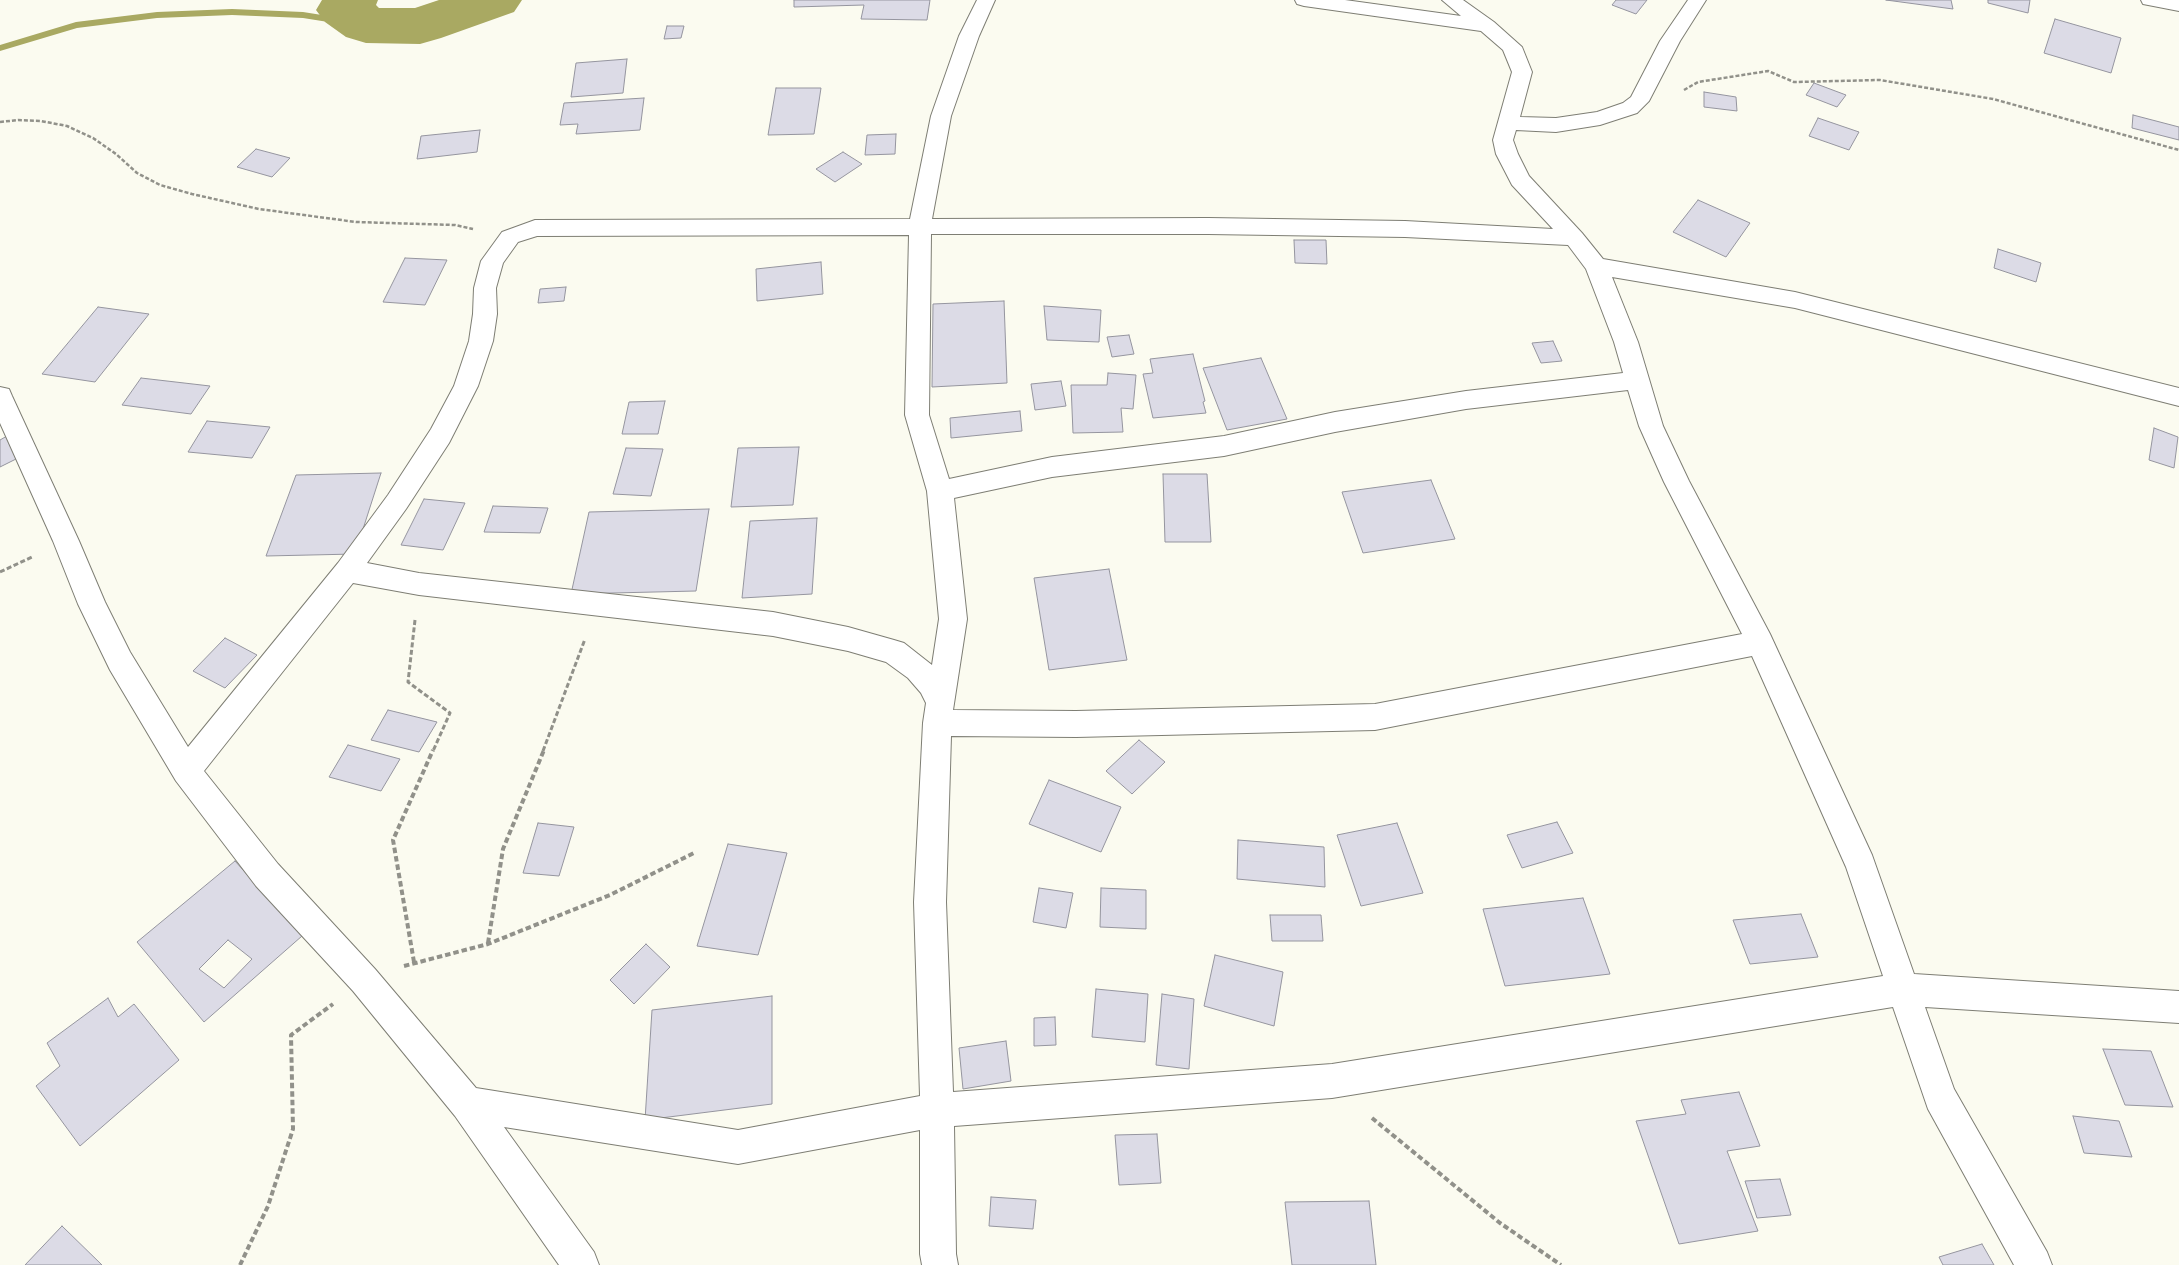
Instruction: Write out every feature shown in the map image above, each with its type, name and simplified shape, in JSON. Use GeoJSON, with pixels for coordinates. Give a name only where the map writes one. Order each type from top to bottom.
{"type":"FeatureCollection","features":[{"type":"Feature","properties":{"kind":"street"},"geometry":{"type":"LineString","coordinates":[[940,1265],[938,1254],[937,1110],[930,902],[938,712],[953,619],[940,491],[917,415],[920,226],[941,116],[969,36],[986,0]]}},
{"type":"Feature","properties":{"kind":"street"},"geometry":{"type":"LineString","coordinates":[[1304,0],[1487,26]]}},
{"type":"Feature","properties":{"kind":"street"},"geometry":{"type":"LineString","coordinates":[[1451,0],[1512,47],[1522,72],[1503,140],[1520,180],[1574,238],[1596,266],[1638,380],[1651,426],[1677,482],[1760,642],[1861,865],[1940,1097],[2034,1265]]}},
{"type":"Feature","properties":{"kind":"street"},"geometry":{"type":"LineString","coordinates":[[1507,123],[1556,125],[1600,118],[1630,108],[1639,101],[1670,41],[1697,0]]}},
{"type":"Feature","properties":{"kind":"street"},"geometry":{"type":"LineString","coordinates":[[2150,0],[2179,5]]}},
{"type":"Feature","properties":{"kind":"street"},"geometry":{"type":"LineString","coordinates":[[186,771],[347,571],[397,502],[440,436],[466,386],[481,341],[485,314],[485,288],[492,261],[510,237],[535,228],[920,226],[1405,229],[1574,238]]}},
{"type":"Feature","properties":{"kind":"street"},"geometry":{"type":"LineString","coordinates":[[1596,266],[1795,300],[2179,397]]}},
{"type":"Feature","properties":{"kind":"street"},"geometry":{"type":"LineString","coordinates":[[940,491],[1052,467],[1224,446],[1335,422],[1466,400],[1638,380]]}},
{"type":"Feature","properties":{"kind":"street"},"geometry":{"type":"LineString","coordinates":[[0,396],[96,612],[120,661],[186,771],[267,875],[364,980],[467,1104],[581,1265]]}},
{"type":"Feature","properties":{"kind":"street"},"geometry":{"type":"LineString","coordinates":[[347,571],[419,584],[773,624],[848,639],[894,652],[918,669],[931,684],[938,712]]}},
{"type":"Feature","properties":{"kind":"street"},"geometry":{"type":"LineString","coordinates":[[938,712],[1076,724],[1375,717],[1760,642]]}},
{"type":"Feature","properties":{"kind":"street"},"geometry":{"type":"LineString","coordinates":[[467,1104],[738,1147],[937,1110],[1332,1081],[1903,989],[2179,1007]]}},
{"type":"Feature","properties":{"kind":"path"},"geometry":{"type":"LineString","coordinates":[[1639,101],[1667,101],[1698,82],[1768,71],[1794,82],[1880,80],[1993,99],[2132,135],[2179,150]]}},
{"type":"Feature","properties":{"kind":"path"},"geometry":{"type":"LineString","coordinates":[[0,122],[18,120],[41,121],[67,126],[93,138],[116,154],[137,173],[160,185],[192,194],[269,210],[356,222],[456,225],[510,237]]}},
{"type":"Feature","properties":{"kind":"path"},"geometry":{"type":"LineString","coordinates":[[414,962],[393,840],[450,713],[408,682],[419,584]]}},
{"type":"Feature","properties":{"kind":"path"},"geometry":{"type":"LineString","coordinates":[[488,944],[503,849],[533,779],[598,605]]}},
{"type":"Feature","properties":{"kind":"path"},"geometry":{"type":"LineString","coordinates":[[240,1265],[268,1206],[293,1129],[292,1035],[364,980],[414,962],[488,944],[610,895],[696,852]]}},
{"type":"Feature","properties":{"kind":"path"},"geometry":{"type":"LineString","coordinates":[[1332,1081],[1384,1128],[1500,1223],[1561,1265]]}},
{"type":"Feature","properties":{"kind":"building"},"geometry":{"type":"Polygon","coordinates":[[[794,0],[930,0],[927,20],[861,19],[864,5],[794,7],[794,0]]]}},
{"type":"Feature","properties":{"kind":"building"},"geometry":{"type":"Polygon","coordinates":[[[1616,0],[1647,0],[1636,14],[1612,5],[1616,0]]]}},
{"type":"Feature","properties":{"kind":"building"},"geometry":{"type":"Polygon","coordinates":[[[1886,0],[1951,0],[1953,9],[1886,0]]]}},
{"type":"Feature","properties":{"kind":"building"},"geometry":{"type":"Polygon","coordinates":[[[1988,0],[2030,0],[2028,13],[1988,3],[1988,0]]]}},
{"type":"Feature","properties":{"kind":"building"},"geometry":{"type":"Polygon","coordinates":[[[2055,19],[2121,38],[2111,73],[2044,53],[2055,19]]]}},
{"type":"Feature","properties":{"kind":"building"},"geometry":{"type":"Polygon","coordinates":[[[667,26],[684,26],[681,38],[664,39],[667,26]]]}},
{"type":"Feature","properties":{"kind":"building"},"geometry":{"type":"Polygon","coordinates":[[[627,59],[623,93],[571,97],[576,63],[627,59]]]}},
{"type":"Feature","properties":{"kind":"building"},"geometry":{"type":"Polygon","coordinates":[[[1814,83],[1846,95],[1837,107],[1806,95],[1814,83]]]}},
{"type":"Feature","properties":{"kind":"building"},"geometry":{"type":"Polygon","coordinates":[[[776,88],[821,88],[814,134],[768,135],[776,88]]]}},
{"type":"Feature","properties":{"kind":"building"},"geometry":{"type":"Polygon","coordinates":[[[1704,92],[1736,97],[1737,111],[1704,107],[1704,92]]]}},
{"type":"Feature","properties":{"kind":"building"},"geometry":{"type":"Polygon","coordinates":[[[644,98],[640,130],[576,134],[578,124],[560,125],[564,103],[644,98]]]}},
{"type":"Feature","properties":{"kind":"building"},"geometry":{"type":"Polygon","coordinates":[[[2133,115],[2179,127],[2179,140],[2132,128],[2133,115]]]}},
{"type":"Feature","properties":{"kind":"building"},"geometry":{"type":"Polygon","coordinates":[[[1818,118],[1859,132],[1849,150],[1809,136],[1818,118]]]}},
{"type":"Feature","properties":{"kind":"building"},"geometry":{"type":"Polygon","coordinates":[[[480,130],[477,152],[417,159],[421,136],[480,130]]]}},
{"type":"Feature","properties":{"kind":"building"},"geometry":{"type":"Polygon","coordinates":[[[896,134],[895,154],[865,155],[867,135],[896,134]]]}},
{"type":"Feature","properties":{"kind":"building"},"geometry":{"type":"Polygon","coordinates":[[[256,149],[290,158],[272,177],[237,167],[256,149]]]}},
{"type":"Feature","properties":{"kind":"building"},"geometry":{"type":"Polygon","coordinates":[[[843,152],[862,164],[835,182],[816,169],[843,152]]]}},
{"type":"Feature","properties":{"kind":"building"},"geometry":{"type":"Polygon","coordinates":[[[1698,200],[1750,223],[1726,257],[1673,232],[1698,200]]]}},
{"type":"Feature","properties":{"kind":"building"},"geometry":{"type":"Polygon","coordinates":[[[1294,240],[1326,240],[1327,264],[1295,263],[1294,240]]]}},
{"type":"Feature","properties":{"kind":"building"},"geometry":{"type":"Polygon","coordinates":[[[1998,249],[2041,263],[2036,282],[1994,268],[1998,249]]]}},
{"type":"Feature","properties":{"kind":"building"},"geometry":{"type":"Polygon","coordinates":[[[405,258],[447,260],[425,305],[383,302],[405,258]]]}},
{"type":"Feature","properties":{"kind":"building"},"geometry":{"type":"Polygon","coordinates":[[[821,262],[823,294],[757,301],[756,269],[821,262]]]}},
{"type":"Feature","properties":{"kind":"building"},"geometry":{"type":"Polygon","coordinates":[[[566,287],[564,301],[538,303],[540,289],[566,287]]]}},
{"type":"Feature","properties":{"kind":"building"},"geometry":{"type":"Polygon","coordinates":[[[1004,301],[1007,383],[932,387],[933,304],[1004,301]]]}},
{"type":"Feature","properties":{"kind":"building"},"geometry":{"type":"Polygon","coordinates":[[[1044,306],[1101,310],[1099,342],[1047,340],[1044,306]]]}},
{"type":"Feature","properties":{"kind":"building"},"geometry":{"type":"Polygon","coordinates":[[[98,307],[149,314],[95,382],[42,374],[98,307]]]}},
{"type":"Feature","properties":{"kind":"building"},"geometry":{"type":"Polygon","coordinates":[[[1129,335],[1134,354],[1112,357],[1107,337],[1129,335]]]}},
{"type":"Feature","properties":{"kind":"building"},"geometry":{"type":"Polygon","coordinates":[[[1553,341],[1562,361],[1541,363],[1532,343],[1553,341]]]}},
{"type":"Feature","properties":{"kind":"building"},"geometry":{"type":"Polygon","coordinates":[[[1193,354],[1205,401],[1203,402],[1206,413],[1153,418],[1143,374],[1153,373],[1150,359],[1193,354]]]}},
{"type":"Feature","properties":{"kind":"building"},"geometry":{"type":"Polygon","coordinates":[[[1261,358],[1287,419],[1227,430],[1203,368],[1261,358]]]}},
{"type":"Feature","properties":{"kind":"building"},"geometry":{"type":"Polygon","coordinates":[[[1108,373],[1136,375],[1133,409],[1121,408],[1123,432],[1073,433],[1071,385],[1107,385],[1108,373]]]}},
{"type":"Feature","properties":{"kind":"building"},"geometry":{"type":"Polygon","coordinates":[[[141,378],[210,386],[191,414],[122,405],[141,378]]]}},
{"type":"Feature","properties":{"kind":"building"},"geometry":{"type":"Polygon","coordinates":[[[1061,381],[1066,406],[1035,410],[1031,384],[1061,381]]]}},
{"type":"Feature","properties":{"kind":"building"},"geometry":{"type":"Polygon","coordinates":[[[665,401],[658,434],[622,434],[629,402],[665,401]]]}},
{"type":"Feature","properties":{"kind":"building"},"geometry":{"type":"Polygon","coordinates":[[[1020,411],[1022,431],[951,438],[950,418],[1020,411]]]}},
{"type":"Feature","properties":{"kind":"building"},"geometry":{"type":"Polygon","coordinates":[[[207,421],[270,427],[252,458],[188,452],[207,421]]]}},
{"type":"Feature","properties":{"kind":"building"},"geometry":{"type":"Polygon","coordinates":[[[2154,428],[2178,437],[2174,468],[2149,460],[2154,428]]]}},
{"type":"Feature","properties":{"kind":"building"},"geometry":{"type":"Polygon","coordinates":[[[7,436],[20,457],[0,467],[0,440],[7,436]]]}},
{"type":"Feature","properties":{"kind":"building"},"geometry":{"type":"Polygon","coordinates":[[[799,447],[793,505],[731,507],[738,448],[799,447]]]}},
{"type":"Feature","properties":{"kind":"building"},"geometry":{"type":"Polygon","coordinates":[[[626,448],[663,449],[651,496],[613,494],[626,448]]]}},
{"type":"Feature","properties":{"kind":"building"},"geometry":{"type":"Polygon","coordinates":[[[381,473],[355,554],[266,556],[296,475],[381,473]]]}},
{"type":"Feature","properties":{"kind":"building"},"geometry":{"type":"Polygon","coordinates":[[[1163,474],[1207,474],[1211,542],[1165,542],[1163,474]]]}},
{"type":"Feature","properties":{"kind":"building"},"geometry":{"type":"Polygon","coordinates":[[[1431,480],[1455,539],[1363,553],[1342,492],[1431,480]]]}},
{"type":"Feature","properties":{"kind":"building"},"geometry":{"type":"Polygon","coordinates":[[[424,499],[465,503],[443,550],[401,545],[424,499]]]}},
{"type":"Feature","properties":{"kind":"building"},"geometry":{"type":"Polygon","coordinates":[[[493,506],[548,508],[540,533],[484,532],[493,506]]]}},
{"type":"Feature","properties":{"kind":"building"},"geometry":{"type":"Polygon","coordinates":[[[709,509],[696,591],[571,594],[589,512],[709,509]]]}},
{"type":"Feature","properties":{"kind":"building"},"geometry":{"type":"Polygon","coordinates":[[[817,518],[812,594],[742,598],[750,521],[817,518]]]}},
{"type":"Feature","properties":{"kind":"building"},"geometry":{"type":"Polygon","coordinates":[[[1109,569],[1127,660],[1049,670],[1034,578],[1109,569]]]}},
{"type":"Feature","properties":{"kind":"building"},"geometry":{"type":"Polygon","coordinates":[[[225,638],[257,655],[225,688],[193,671],[225,638]]]}},
{"type":"Feature","properties":{"kind":"building"},"geometry":{"type":"Polygon","coordinates":[[[388,710],[437,722],[419,752],[371,740],[388,710]]]}},
{"type":"Feature","properties":{"kind":"building"},"geometry":{"type":"Polygon","coordinates":[[[1139,740],[1165,762],[1132,794],[1106,771],[1139,740]]]}},
{"type":"Feature","properties":{"kind":"building"},"geometry":{"type":"Polygon","coordinates":[[[348,745],[400,759],[381,791],[329,777],[348,745]]]}},
{"type":"Feature","properties":{"kind":"building"},"geometry":{"type":"Polygon","coordinates":[[[1049,780],[1121,807],[1101,852],[1029,824],[1049,780]]]}},
{"type":"Feature","properties":{"kind":"building"},"geometry":{"type":"Polygon","coordinates":[[[1557,822],[1573,853],[1522,868],[1507,835],[1557,822]]]}},
{"type":"Feature","properties":{"kind":"building"},"geometry":{"type":"Polygon","coordinates":[[[538,823],[574,827],[559,876],[523,873],[538,823]]]}},
{"type":"Feature","properties":{"kind":"building"},"geometry":{"type":"Polygon","coordinates":[[[1397,823],[1423,893],[1361,906],[1337,835],[1397,823]]]}},
{"type":"Feature","properties":{"kind":"building"},"geometry":{"type":"Polygon","coordinates":[[[1238,840],[1324,847],[1325,887],[1237,879],[1238,840]]]}},
{"type":"Feature","properties":{"kind":"building"},"geometry":{"type":"Polygon","coordinates":[[[728,844],[787,853],[758,955],[697,946],[728,844]]]}},
{"type":"Feature","properties":{"kind":"building"},"geometry":{"type":"Polygon","coordinates":[[[235,861],[302,936],[204,1022],[137,942],[235,861]],[[228,940],[199,969],[224,988],[252,959],[228,940]]]}},
{"type":"Feature","properties":{"kind":"building"},"geometry":{"type":"Polygon","coordinates":[[[1039,888],[1073,893],[1066,928],[1033,922],[1039,888]]]}},
{"type":"Feature","properties":{"kind":"building"},"geometry":{"type":"Polygon","coordinates":[[[1101,888],[1146,890],[1146,929],[1100,927],[1101,888]]]}},
{"type":"Feature","properties":{"kind":"building"},"geometry":{"type":"Polygon","coordinates":[[[1583,898],[1610,974],[1505,986],[1483,909],[1583,898]]]}},
{"type":"Feature","properties":{"kind":"building"},"geometry":{"type":"Polygon","coordinates":[[[1801,914],[1818,957],[1750,964],[1733,920],[1801,914]]]}},
{"type":"Feature","properties":{"kind":"building"},"geometry":{"type":"Polygon","coordinates":[[[1270,915],[1321,915],[1323,941],[1272,941],[1270,915]]]}},
{"type":"Feature","properties":{"kind":"building"},"geometry":{"type":"Polygon","coordinates":[[[646,944],[670,967],[634,1004],[610,980],[646,944]]]}},
{"type":"Feature","properties":{"kind":"building"},"geometry":{"type":"Polygon","coordinates":[[[1215,955],[1283,972],[1274,1026],[1204,1006],[1215,955]]]}},
{"type":"Feature","properties":{"kind":"building"},"geometry":{"type":"Polygon","coordinates":[[[1096,989],[1148,994],[1145,1042],[1092,1037],[1096,989]]]}},
{"type":"Feature","properties":{"kind":"building"},"geometry":{"type":"Polygon","coordinates":[[[1162,994],[1194,999],[1189,1069],[1156,1065],[1162,994]]]}},
{"type":"Feature","properties":{"kind":"building"},"geometry":{"type":"Polygon","coordinates":[[[772,996],[772,1104],[645,1120],[652,1010],[772,996]]]}},
{"type":"Feature","properties":{"kind":"building"},"geometry":{"type":"Polygon","coordinates":[[[108,998],[118,1017],[134,1004],[179,1060],[80,1146],[36,1086],[60,1066],[47,1043],[108,998]]]}},
{"type":"Feature","properties":{"kind":"building"},"geometry":{"type":"Polygon","coordinates":[[[1055,1017],[1056,1045],[1034,1046],[1034,1018],[1055,1017]]]}},
{"type":"Feature","properties":{"kind":"building"},"geometry":{"type":"Polygon","coordinates":[[[1006,1041],[1011,1081],[963,1089],[959,1048],[1006,1041]]]}},
{"type":"Feature","properties":{"kind":"building"},"geometry":{"type":"Polygon","coordinates":[[[2103,1049],[2151,1051],[2173,1107],[2125,1105],[2103,1049]]]}},
{"type":"Feature","properties":{"kind":"building"},"geometry":{"type":"Polygon","coordinates":[[[1739,1092],[1760,1146],[1727,1151],[1758,1231],[1679,1244],[1636,1121],[1686,1114],[1681,1100],[1739,1092]]]}},
{"type":"Feature","properties":{"kind":"building"},"geometry":{"type":"Polygon","coordinates":[[[2073,1116],[2119,1121],[2132,1157],[2084,1153],[2073,1116]]]}},
{"type":"Feature","properties":{"kind":"building"},"geometry":{"type":"Polygon","coordinates":[[[1157,1134],[1161,1183],[1119,1185],[1115,1135],[1157,1134]]]}},
{"type":"Feature","properties":{"kind":"building"},"geometry":{"type":"Polygon","coordinates":[[[1780,1179],[1791,1215],[1757,1218],[1745,1181],[1780,1179]]]}},
{"type":"Feature","properties":{"kind":"building"},"geometry":{"type":"Polygon","coordinates":[[[991,1197],[1036,1200],[1033,1229],[989,1226],[991,1197]]]}},
{"type":"Feature","properties":{"kind":"building"},"geometry":{"type":"Polygon","coordinates":[[[1369,1201],[1376,1265],[1292,1265],[1285,1202],[1369,1201]]]}},
{"type":"Feature","properties":{"kind":"building"},"geometry":{"type":"Polygon","coordinates":[[[62,1226],[102,1265],[25,1265],[62,1226]]]}},
{"type":"Feature","properties":{"kind":"building"},"geometry":{"type":"Polygon","coordinates":[[[1982,1244],[1994,1265],[1943,1265],[1939,1257],[1982,1244]]]}},
{"type":"Feature","properties":{"kind":"waterway"},"geometry":{"type":"LineString","coordinates":[[350,0],[345,10],[366,25],[420,26],[494,0]]}},
{"type":"Feature","properties":{"kind":"waterway"},"geometry":{"type":"LineString","coordinates":[[0,48],[76,25],[157,15],[232,12],[303,15],[366,25]]}}]}
